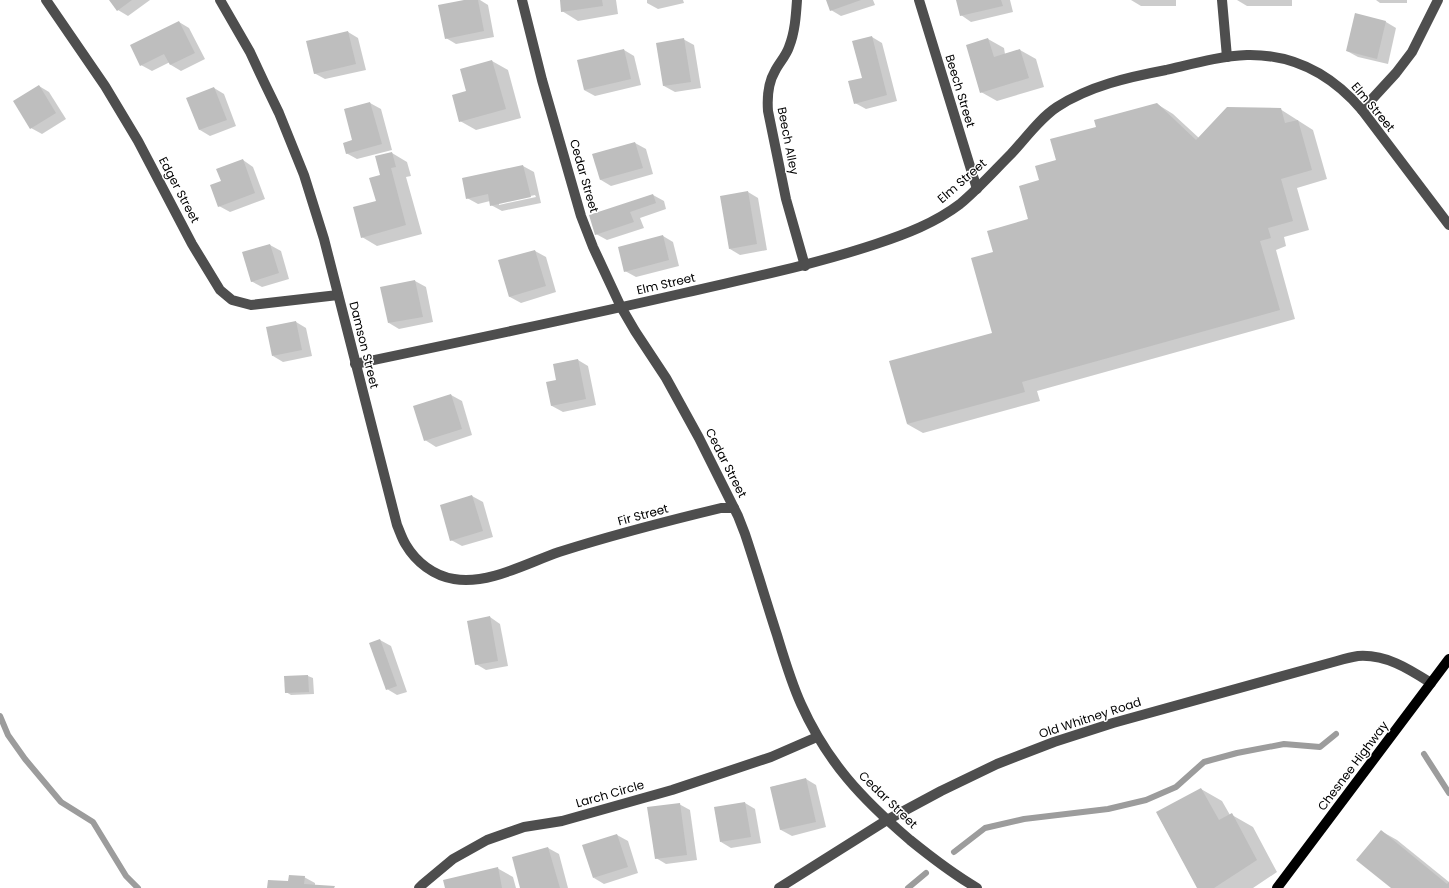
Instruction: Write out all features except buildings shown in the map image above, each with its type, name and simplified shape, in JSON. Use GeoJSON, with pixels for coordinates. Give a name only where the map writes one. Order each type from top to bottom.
{"type":"FeatureCollection","features":[{"type":"Feature","properties":{"kind":"main road","name":"Chesnee Highway"},"geometry":{"type":"LineString","coordinates":[[1277,888],[1449,658]]}},
{"type":"Feature","properties":{"kind":"street","name":"Edger Street"},"geometry":{"type":"LineString","coordinates":[[46,0],[105,86],[135,135],[192,244],[220,290],[232,300],[251,305],[338,295]]}},
{"type":"Feature","properties":{"kind":"street","name":"Damson Street"},"geometry":{"type":"LineString","coordinates":[[220,0],[250,52],[279,113],[299,162],[324,239],[397,525],[405,544],[418,560],[434,572],[453,579],[474,580],[493,576],[559,552]]}},
{"type":"Feature","properties":{"kind":"street","name":"Cedar Street"},"geometry":{"type":"LineString","coordinates":[[522,0],[542,80],[581,216],[621,307],[666,378],[699,438],[734,508],[745,534],[787,668],[800,703],[817,736],[831,758],[862,796],[887,820],[925,852],[976,888]]}},
{"type":"Feature","properties":{"kind":"street","name":"Beech Alley"},"geometry":{"type":"LineString","coordinates":[[797,0],[794,30],[790,45],[774,72],[767,98],[768,111],[786,198],[805,266]]}},
{"type":"Feature","properties":{"kind":"street","name":"Beech Street"},"geometry":{"type":"LineString","coordinates":[[919,0],[977,189]]}},
{"type":"Feature","properties":{"kind":"street"},"geometry":{"type":"LineString","coordinates":[[1222,0],[1227,57]]}},
{"type":"Feature","properties":{"kind":"street"},"geometry":{"type":"LineString","coordinates":[[1362,110],[1396,73],[1412,52],[1438,0]]}},
{"type":"Feature","properties":{"kind":"street","name":"Elm Street"},"geometry":{"type":"LineString","coordinates":[[355,364],[805,266],[877,244],[918,229],[939,218],[959,204],[977,189],[1039,121],[1057,107],[1080,94],[1119,79],[1227,57],[1246,55],[1286,59],[1321,74],[1336,84],[1350,96],[1362,110],[1449,225]]}},
{"type":"Feature","properties":{"kind":"street","name":"Fir Street"},"geometry":{"type":"LineString","coordinates":[[559,552],[639,528],[721,508],[734,508]]}},
{"type":"Feature","properties":{"kind":"street","name":"Old Whitney Road"},"geometry":{"type":"LineString","coordinates":[[779,888],[887,820],[941,791],[997,764],[1054,742],[1113,723],[1359,656],[1382,658],[1403,666],[1431,684]]}},
{"type":"Feature","properties":{"kind":"street","name":"Larch Circle"},"geometry":{"type":"LineString","coordinates":[[419,888],[452,859],[487,840],[524,827],[562,821],[672,790],[771,757],[817,736]]}},
{"type":"Feature","properties":{"kind":"waterway"},"geometry":{"type":"LineString","coordinates":[[0,716],[8,735],[25,759],[61,802],[93,822],[126,876],[138,888]]}},
{"type":"Feature","properties":{"kind":"waterway"},"geometry":{"type":"LineString","coordinates":[[954,852],[985,828],[1024,819],[1108,809],[1146,800],[1176,787],[1204,762],[1237,753],[1284,744],[1320,747],[1336,734]]}},
{"type":"Feature","properties":{"kind":"waterway"},"geometry":{"type":"LineString","coordinates":[[1424,754],[1449,793]]}},
{"type":"Feature","properties":{"kind":"waterway"},"geometry":{"type":"LineString","coordinates":[[908,888],[926,873]]}}]}
